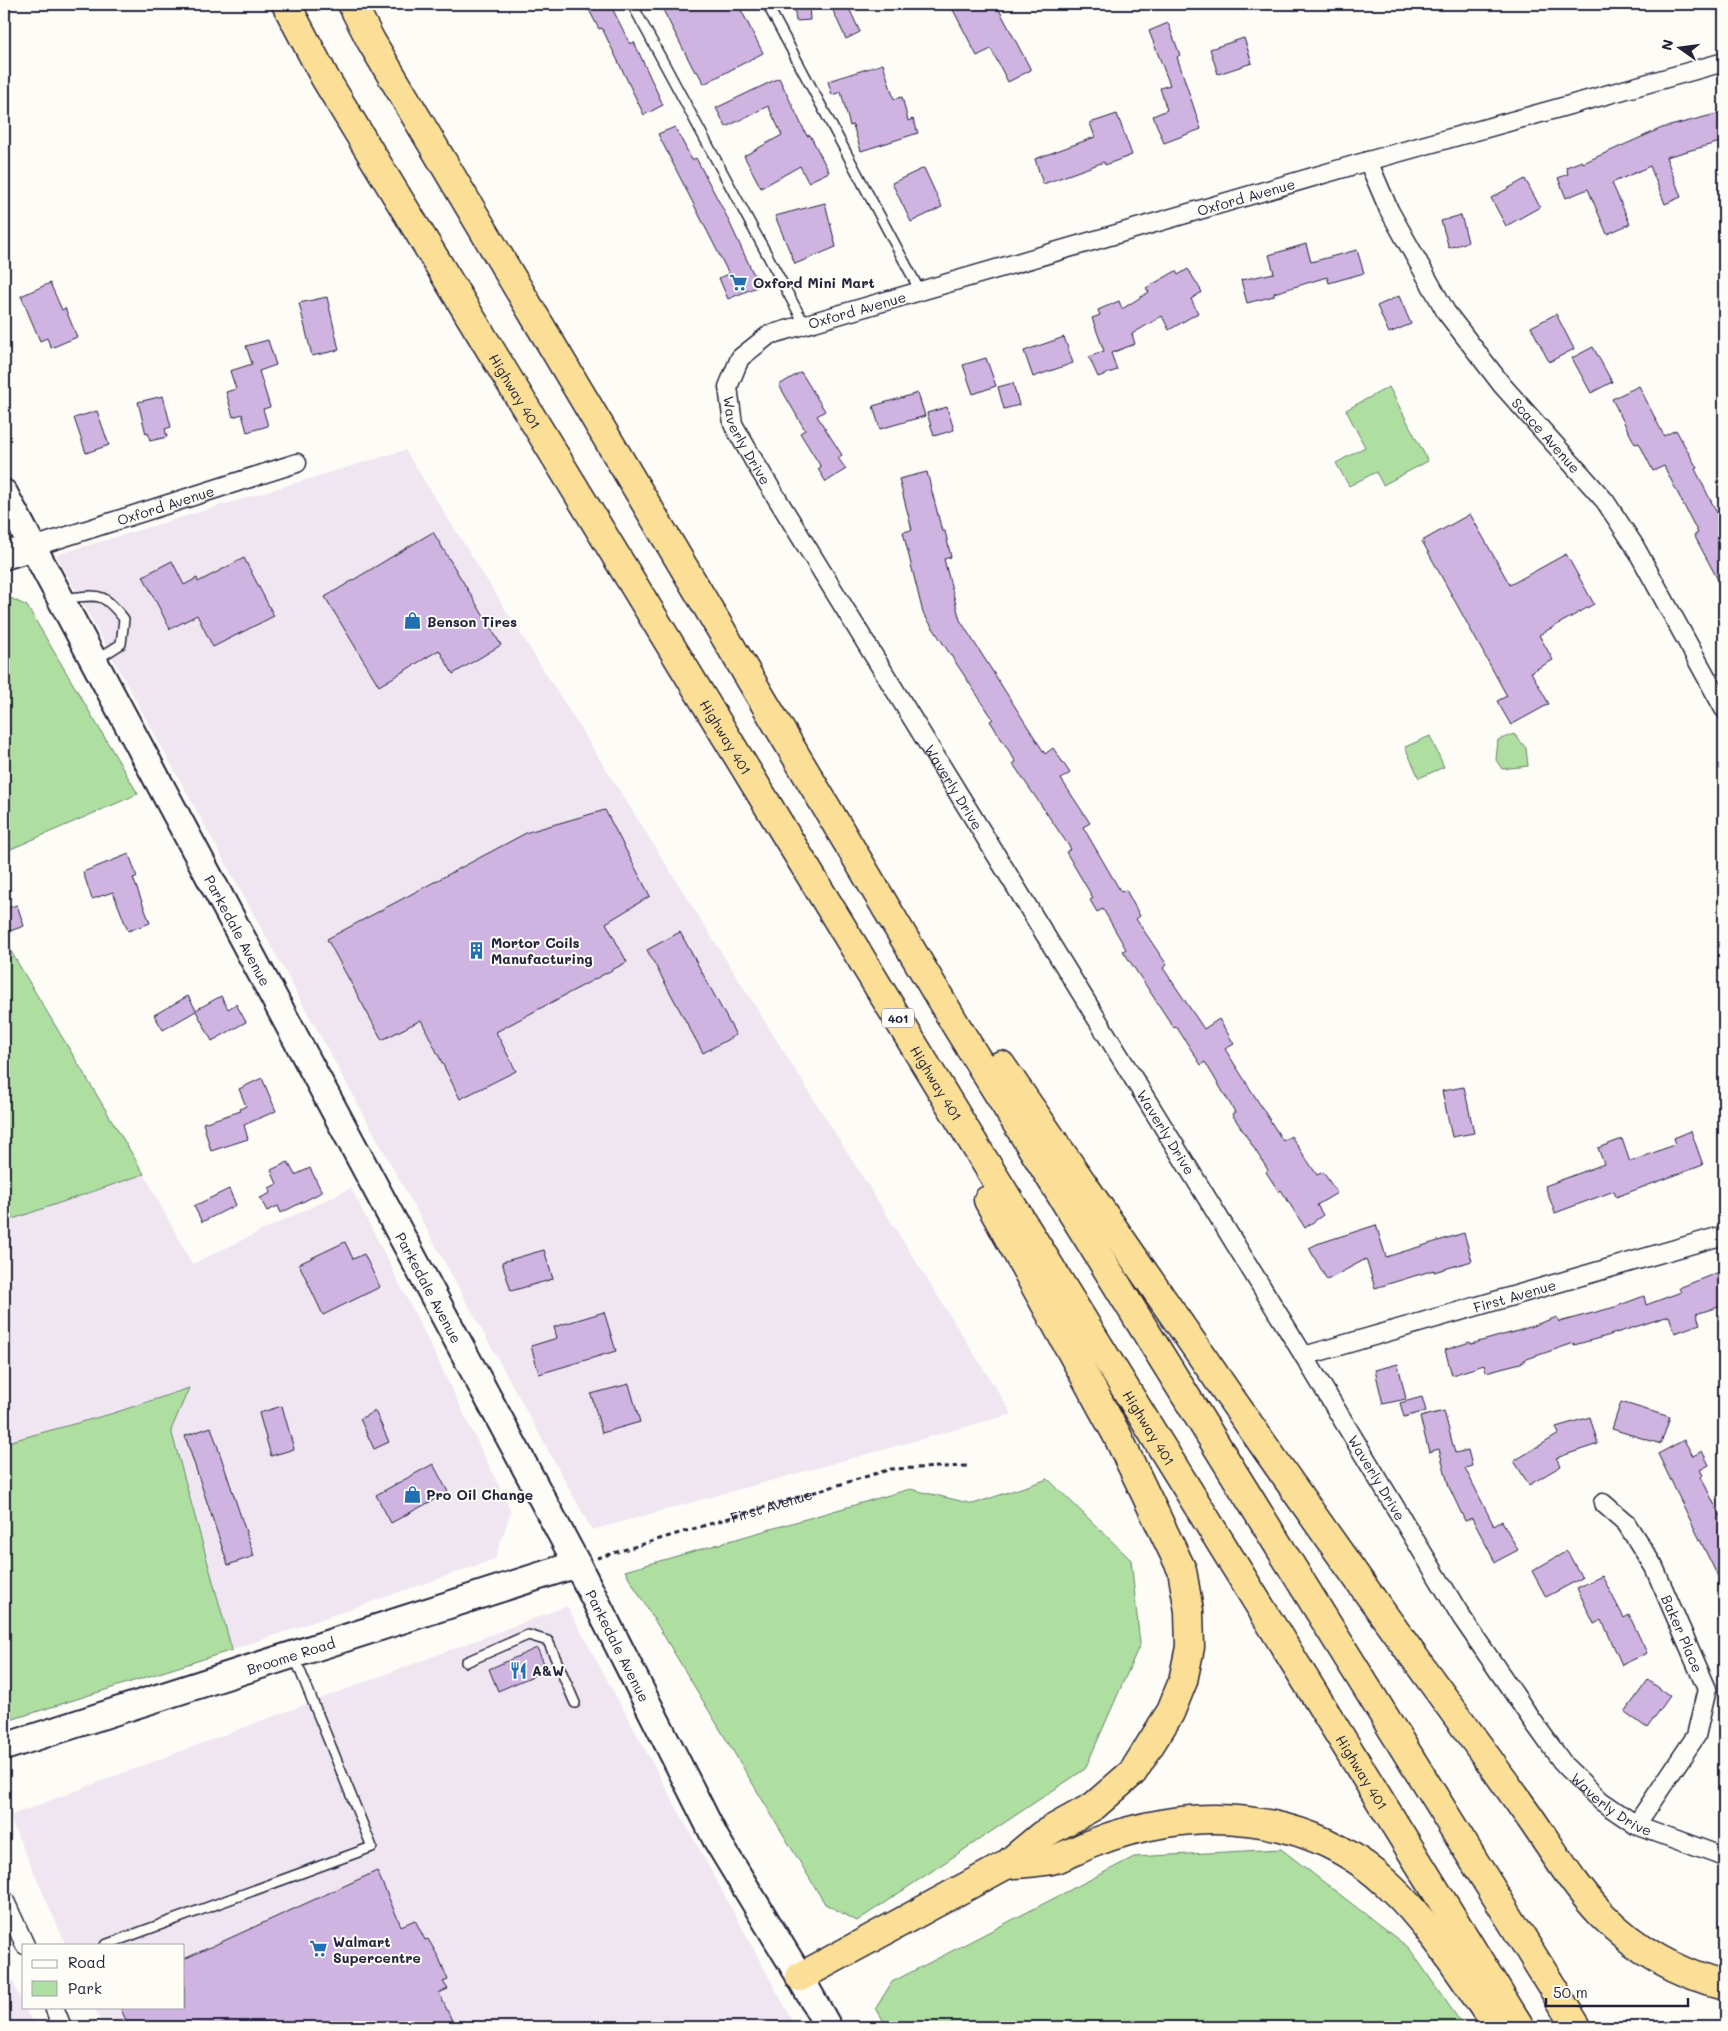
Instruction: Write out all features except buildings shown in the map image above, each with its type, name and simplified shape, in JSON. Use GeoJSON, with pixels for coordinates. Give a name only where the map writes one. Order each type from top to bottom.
{"type":"FeatureCollection","features":[{"type":"Feature","properties":{"kind":"highway","name":"Highway 401"},"geometry":{"type":"LineString","coordinates":[[286,4],[330,87],[971,1139],[1520,2027]]}},
{"type":"Feature","properties":{"kind":"highway"},"geometry":{"type":"LineString","coordinates":[[352,4],[371,41],[957,1027],[1577,2027]]}},
{"type":"Feature","properties":{"kind":"highway"},"geometry":{"type":"LineString","coordinates":[[957,1027],[1000,1063],[1364,1589],[1527,1813],[1568,1873],[1602,1914],[1629,1940],[1662,1961],[1712,1982],[1724,1985]]}},
{"type":"Feature","properties":{"kind":"highway"},"geometry":{"type":"LineString","coordinates":[[800,1977],[1006,1864],[1042,1835],[1094,1806],[1132,1772],[1170,1713],[1182,1680],[1190,1647],[1188,1611],[1182,1570],[1118,1435],[984,1192],[971,1139]]}},
{"type":"Feature","properties":{"kind":"highway"},"geometry":{"type":"LineString","coordinates":[[1006,1864],[1052,1860],[1102,1840],[1164,1823],[1192,1820],[1232,1820],[1274,1824],[1318,1839],[1363,1864],[1387,1884],[1409,1907],[1451,1960],[1497,2027]]}},
{"type":"Feature","properties":{"kind":"main road","name":"Parkedale Avenue"},"geometry":{"type":"LineString","coordinates":[[4,493],[577,1564],[716,1839],[800,1977],[828,2027]]}},
{"type":"Feature","properties":{"kind":"main road"},"geometry":{"type":"LineString","coordinates":[[4,556],[32,547]]}},
{"type":"Feature","properties":{"kind":"main road","name":"Broome Road"},"geometry":{"type":"LineString","coordinates":[[4,1746],[577,1564]]}},
{"type":"Feature","properties":{"kind":"street","name":"Oxford Avenue"},"geometry":{"type":"LineString","coordinates":[[769,335],[1368,161],[1724,62]]}},
{"type":"Feature","properties":{"kind":"street","name":"Scace Avenue"},"geometry":{"type":"LineString","coordinates":[[1368,161],[1388,210],[1446,312],[1502,385],[1605,501],[1634,545],[1724,709]]}},
{"type":"Feature","properties":{"kind":"street","name":"Waverly Drive"},"geometry":{"type":"LineString","coordinates":[[769,335],[740,358],[728,387],[734,424],[759,470],[1304,1356],[1462,1618],[1565,1766],[1600,1801],[1636,1825],[1724,1857]]}},
{"type":"Feature","properties":{"kind":"street","name":"Oxford Avenue"},"geometry":{"type":"LineString","coordinates":[[32,547],[297,463]]}},
{"type":"Feature","properties":{"kind":"street","name":"First Avenue"},"geometry":{"type":"LineString","coordinates":[[1304,1356],[1724,1235]]}},
{"type":"Feature","properties":{"kind":"street","name":"Baker Place"},"geometry":{"type":"LineString","coordinates":[[1603,1503],[1626,1523],[1654,1567],[1707,1689],[1696,1736],[1636,1825]]}},
{"type":"Feature","properties":{"kind":"street"},"geometry":{"type":"LineString","coordinates":[[4,1899],[25,1944]]}},
{"type":"Feature","properties":{"kind":"street"},"geometry":{"type":"LineString","coordinates":[[54,2008],[62,2027]]}},
{"type":"Feature","properties":{"kind":"lane"},"geometry":{"type":"LineString","coordinates":[[632,4],[805,325]]}},
{"type":"Feature","properties":{"kind":"lane"},"geometry":{"type":"LineString","coordinates":[[767,4],[920,291]]}},
{"type":"Feature","properties":{"kind":"lane"},"geometry":{"type":"LineString","coordinates":[[60,598],[101,596],[110,602],[124,619],[121,644],[94,662]]}},
{"type":"Feature","properties":{"kind":"lane"},"geometry":{"type":"LineString","coordinates":[[466,1662],[528,1635],[548,1641],[575,1703]]}},
{"type":"Feature","properties":{"kind":"lane"},"geometry":{"type":"LineString","coordinates":[[108,1944],[372,1847],[294,1655]]}},
{"type":"Feature","properties":{"kind":"path","name":"First Avenue"},"geometry":{"type":"LineString","coordinates":[[577,1564],[892,1469],[968,1466]]}},
{"type":"Feature","properties":{"kind":"shaded area"},"geometry":{"type":"Polygon","coordinates":[[[405,450],[1012,1414],[592,1530],[56,555],[405,450]]]}},
{"type":"Feature","properties":{"kind":"shaded area"},"geometry":{"type":"Polygon","coordinates":[[[144,1174],[192,1264],[351,1188],[425,1334],[511,1511],[495,1559],[232,1650],[171,1430],[188,1388],[114,1413],[4,1443],[4,1222],[144,1174]]]}},
{"type":"Feature","properties":{"kind":"shaded area"},"geometry":{"type":"Polygon","coordinates":[[[567,1606],[796,2027],[103,2027],[94,2008],[185,2008],[185,1944],[66,1944],[9,1816],[567,1606]]]}},
{"type":"Feature","properties":{"kind":"shaded area"},"geometry":{"type":"Polygon","coordinates":[[[4,1962],[22,2002],[22,2008],[25,2008],[35,2027],[4,2027],[4,1962]]]}},
{"type":"Feature","properties":{"kind":"green space"},"geometry":{"type":"Polygon","coordinates":[[[1389,387],[1428,461],[1383,485],[1376,472],[1349,486],[1336,463],[1365,447],[1346,410],[1389,387]]]}},
{"type":"Feature","properties":{"kind":"green space"},"geometry":{"type":"Polygon","coordinates":[[[4,595],[27,606],[138,794],[4,852],[4,595]]]}},
{"type":"Feature","properties":{"kind":"green space"},"geometry":{"type":"Polygon","coordinates":[[[1514,734],[1526,748],[1528,766],[1502,769],[1496,760],[1498,740],[1514,734]]]}},
{"type":"Feature","properties":{"kind":"green space"},"geometry":{"type":"Polygon","coordinates":[[[1430,736],[1444,767],[1419,778],[1405,747],[1430,736]]]}},
{"type":"Feature","properties":{"kind":"green space"},"geometry":{"type":"Polygon","coordinates":[[[4,940],[144,1174],[4,1222],[4,940]]]}},
{"type":"Feature","properties":{"kind":"green space"},"geometry":{"type":"Polygon","coordinates":[[[189,1388],[171,1430],[232,1650],[4,1722],[4,1443],[114,1413],[189,1388]]]}},
{"type":"Feature","properties":{"kind":"green space"},"geometry":{"type":"Polygon","coordinates":[[[1048,1479],[1131,1560],[1140,1644],[1085,1769],[857,1921],[825,1904],[625,1571],[910,1489],[973,1504],[1048,1479]]]}},
{"type":"Feature","properties":{"kind":"green space"},"geometry":{"type":"Polygon","coordinates":[[[1281,1849],[1409,1948],[1464,2027],[887,2027],[876,2008],[892,1982],[1134,1857],[1281,1849]]]}},
{"type":"Feature","properties":{"kind":"place","name":"Oxford Mini Mart"},"geometry":{"type":"Point","coordinates":[739,282]}},
{"type":"Feature","properties":{"kind":"place","name":"Benson Tires"},"geometry":{"type":"Point","coordinates":[413,621]}},
{"type":"Feature","properties":{"kind":"place","name":"Mortor Coils Manufacturing"},"geometry":{"type":"Point","coordinates":[477,950]}},
{"type":"Feature","properties":{"kind":"place","name":"Pro Oil Change"},"geometry":{"type":"Point","coordinates":[412,1494]}},
{"type":"Feature","properties":{"kind":"place","name":"A&W"},"geometry":{"type":"Point","coordinates":[518,1670]}},
{"type":"Feature","properties":{"kind":"place","name":"Walmart Supercentre"},"geometry":{"type":"Point","coordinates":[319,1949]}}]}
